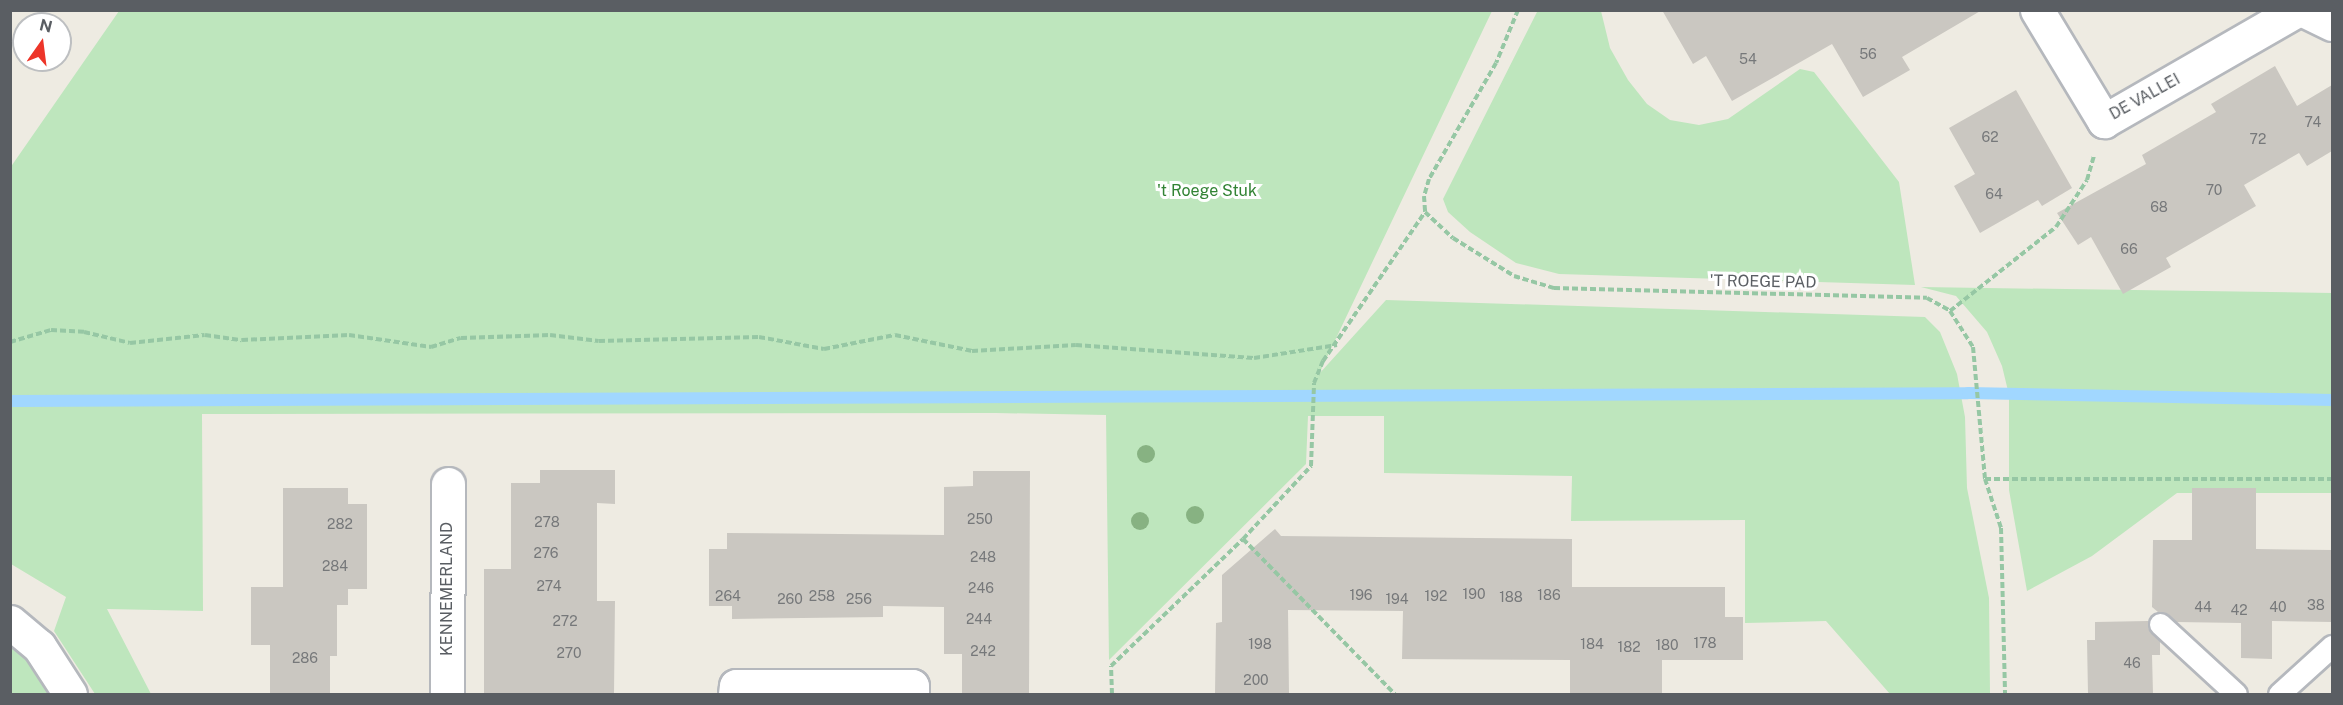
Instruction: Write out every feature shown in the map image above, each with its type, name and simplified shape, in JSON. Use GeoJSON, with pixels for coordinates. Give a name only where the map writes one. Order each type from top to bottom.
{"type":"FeatureCollection","features":[{"type":"Feature","properties":{"kind":"street","name":"DE VALLEI"},"geometry":{"type":"LineString","coordinates":[[2037,10],[2104,121],[2297,10]]}},
{"type":"Feature","properties":{"kind":"street"},"geometry":{"type":"LineString","coordinates":[[2303,10],[2332,24]]}},
{"type":"Feature","properties":{"kind":"street","name":"KENNEMERLAND"},"geometry":{"type":"LineString","coordinates":[[447,694],[448,484]]}},
{"type":"Feature","properties":{"kind":"street"},"geometry":{"type":"LineString","coordinates":[[10,621],[39,646],[70,694]]}},
{"type":"Feature","properties":{"kind":"street"},"geometry":{"type":"LineString","coordinates":[[735,694],[736,686],[912,686],[912,694]]}},
{"type":"Feature","properties":{"kind":"lane"},"geometry":{"type":"LineString","coordinates":[[2160,624],[2235,694]]}},
{"type":"Feature","properties":{"kind":"lane"},"geometry":{"type":"LineString","coordinates":[[2279,694],[2332,645]]}},
{"type":"Feature","properties":{"kind":"path"},"geometry":{"type":"LineString","coordinates":[[1112,694],[1111,666],[1243,539],[1311,466],[1314,383],[1323,361],[1337,345],[1425,212],[1424,196],[1429,178],[1496,63],[1518,10]]}},
{"type":"Feature","properties":{"kind":"path"},"geometry":{"type":"LineString","coordinates":[[2005,694],[2001,528],[1985,479],[1979,386],[1973,347],[1950,311],[2056,227],[2087,180],[2104,121]]}},
{"type":"Feature","properties":{"kind":"path","name":"'T ROEGE PAD"},"geometry":{"type":"LineString","coordinates":[[1425,212],[1453,238],[1514,276],[1554,288],[1927,298],[1950,311]]}},
{"type":"Feature","properties":{"kind":"path"},"geometry":{"type":"LineString","coordinates":[[10,342],[51,330],[84,332],[130,343],[205,335],[242,340],[349,335],[430,347],[460,338],[550,336],[599,341],[759,337],[824,349],[895,336],[972,351],[1076,345],[1254,358],[1337,345]]}},
{"type":"Feature","properties":{"kind":"path"},"geometry":{"type":"LineString","coordinates":[[1985,479],[2332,479]]}},
{"type":"Feature","properties":{"kind":"path"},"geometry":{"type":"LineString","coordinates":[[1243,539],[1395,694]]}},
{"type":"Feature","properties":{"kind":"green space"},"geometry":{"type":"Polygon","coordinates":[[[1538,10],[1601,11],[1610,48],[1628,80],[1647,104],[1670,120],[1699,125],[1728,119],[1800,69],[1814,72],[1899,182],[1915,285],[1559,274],[1516,263],[1470,232],[1448,212],[1443,199],[1538,10]]]}},
{"type":"Feature","properties":{"kind":"green space","name":"'t Roege Stuk"},"geometry":{"type":"Polygon","coordinates":[[[119,11],[1492,11],[1319,374],[1386,300],[1925,317],[1940,332],[1957,374],[1965,417],[1967,488],[1989,598],[1990,694],[1890,694],[1826,621],[1745,623],[1745,520],[1571,521],[1572,476],[1384,473],[1384,416],[1308,416],[1306,464],[1109,660],[1106,415],[996,413],[202,414],[203,611],[107,609],[151,694],[95,694],[54,631],[66,597],[11,564],[10,168],[119,11]]]}},
{"type":"Feature","properties":{"kind":"green space"},"geometry":{"type":"Polygon","coordinates":[[[1921,287],[2332,293],[2332,493],[2177,493],[2092,556],[2027,591],[2009,490],[2009,395],[2002,366],[1987,332],[1956,296],[1921,287]]]}},
{"type":"Feature","properties":{"kind":"green space"},"geometry":{"type":"Polygon","coordinates":[[[10,641],[27,654],[51,694],[11,694],[10,641]]]}},
{"type":"Feature","properties":{"kind":"building"},"geometry":{"type":"Polygon","coordinates":[[[1662,10],[1982,10],[1902,57],[1910,70],[1863,97],[1832,44],[1732,101],[1706,56],[1693,64],[1662,10]]]}},
{"type":"Feature","properties":{"kind":"building"},"geometry":{"type":"Polygon","coordinates":[[[2275,66],[2297,106],[2332,85],[2332,151],[2307,166],[2299,153],[2244,185],[2256,206],[2166,258],[2171,267],[2123,294],[2091,237],[2078,245],[2057,213],[2146,164],[2142,155],[2216,112],[2211,104],[2275,66]]]}},
{"type":"Feature","properties":{"kind":"building"},"geometry":{"type":"Polygon","coordinates":[[[2016,90],[2072,188],[2042,206],[2038,200],[1980,233],[1954,186],[1975,174],[1949,128],[2016,90]]]}},
{"type":"Feature","properties":{"kind":"building"},"geometry":{"type":"Polygon","coordinates":[[[540,470],[615,470],[615,504],[597,503],[597,601],[615,601],[614,694],[484,694],[484,569],[511,569],[511,483],[540,483],[540,470]]]}},
{"type":"Feature","properties":{"kind":"building"},"geometry":{"type":"Polygon","coordinates":[[[973,471],[1030,471],[1029,694],[962,694],[962,654],[944,654],[944,607],[883,606],[883,617],[732,619],[732,606],[709,606],[709,549],[727,549],[727,533],[944,535],[944,487],[973,486],[973,471]]]}},
{"type":"Feature","properties":{"kind":"building"},"geometry":{"type":"Polygon","coordinates":[[[283,488],[348,488],[348,504],[367,504],[367,589],[348,589],[348,605],[337,605],[337,656],[330,656],[330,694],[270,694],[270,645],[251,645],[251,587],[283,587],[283,488]]]}},
{"type":"Feature","properties":{"kind":"building"},"geometry":{"type":"Polygon","coordinates":[[[2192,488],[2256,488],[2256,549],[2332,550],[2332,622],[2272,621],[2272,659],[2241,658],[2241,623],[2176,622],[2152,607],[2153,540],[2192,540],[2192,488]]]}},
{"type":"Feature","properties":{"kind":"building"},"geometry":{"type":"Polygon","coordinates":[[[1275,529],[1281,536],[1572,539],[1572,587],[1725,587],[1725,617],[1743,617],[1743,660],[1662,660],[1662,694],[1570,694],[1570,660],[1402,659],[1403,611],[1288,610],[1289,694],[1215,694],[1216,623],[1222,622],[1222,575],[1275,529]]]}},
{"type":"Feature","properties":{"kind":"building"},"geometry":{"type":"Polygon","coordinates":[[[2148,621],[2148,628],[2160,641],[2160,655],[2152,655],[2153,694],[2088,694],[2087,640],[2095,640],[2095,622],[2148,621]]]}},
{"type":"Feature","properties":{"kind":"waterway"},"geometry":{"type":"LineString","coordinates":[[10,401],[1968,393],[2332,400]]}}]}
